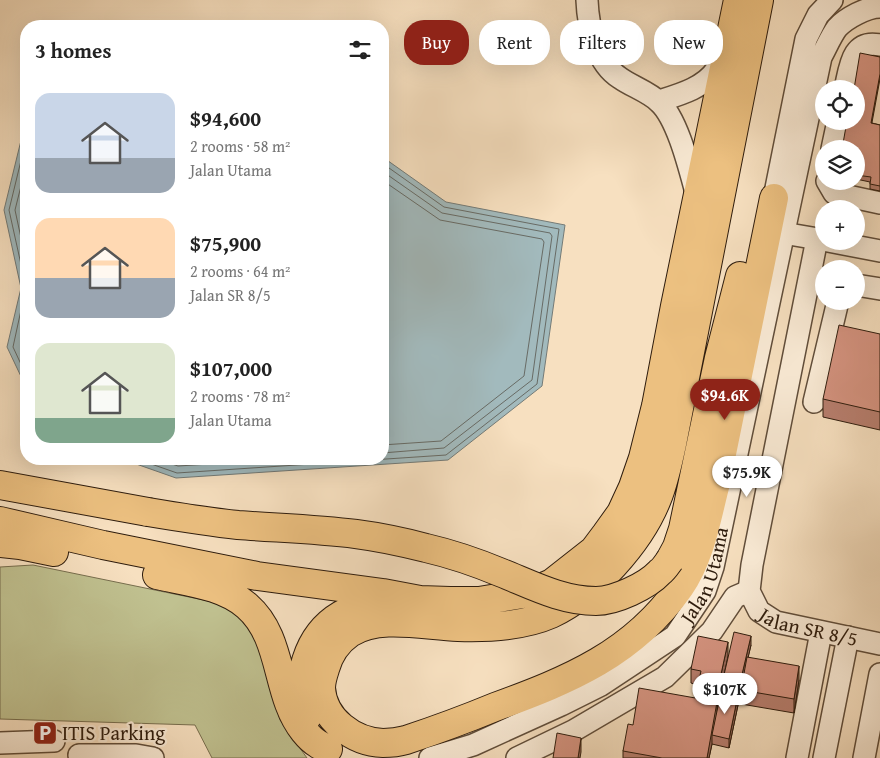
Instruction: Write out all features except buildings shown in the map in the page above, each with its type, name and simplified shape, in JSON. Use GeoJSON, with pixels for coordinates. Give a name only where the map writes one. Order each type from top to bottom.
{"type":"FeatureCollection","features":[{"type":"Feature","properties":{"kind":"highway"},"geometry":{"type":"LineString","coordinates":[[743,0],[672,444],[663,482],[650,514],[630,545],[604,575],[580,596],[550,614],[504,626],[458,627],[378,623],[364,626],[352,632],[334,647],[326,663],[321,687],[322,696],[330,713],[345,730],[362,739],[382,743],[406,740],[539,691],[580,672],[626,643],[640,632],[662,609],[680,586],[693,563],[705,527],[716,483],[774,198]]}},
{"type":"Feature","properties":{"kind":"highway"},"geometry":{"type":"LineString","coordinates":[[336,754],[319,738],[311,727],[305,711],[302,680],[309,652],[316,639],[339,616],[361,606],[378,603],[420,600],[479,601],[529,593],[552,583],[594,550],[621,513],[643,458],[656,406],[728,48],[743,0]]}},
{"type":"Feature","properties":{"kind":"highway"},"geometry":{"type":"LineString","coordinates":[[0,485],[204,521],[358,534],[452,555],[562,597],[597,601],[610,600],[648,582],[660,573],[677,547],[683,529],[719,358],[736,290],[760,213],[774,198]]}},
{"type":"Feature","properties":{"kind":"highway"},"geometry":{"type":"LineString","coordinates":[[0,521],[240,573],[420,600]]}},
{"type":"Feature","properties":{"kind":"highway"},"geometry":{"type":"LineString","coordinates":[[0,543],[42,549],[210,587],[247,606],[257,617],[270,639],[296,720],[308,736],[317,744],[336,754]]}},
{"type":"Feature","properties":{"kind":"street"},"geometry":{"type":"LineString","coordinates":[[587,0],[587,16],[594,43],[604,62],[618,77],[659,101],[672,119],[697,197]]}},
{"type":"Feature","properties":{"kind":"street"},"geometry":{"type":"LineString","coordinates":[[774,198],[806,39],[818,15],[832,0]]}},
{"type":"Feature","properties":{"kind":"street","name":"Jalan Utama"},"geometry":{"type":"LineString","coordinates":[[430,758],[473,744],[601,685],[676,636],[705,591],[713,567],[821,57],[837,28],[854,15],[872,7],[880,7]]}},
{"type":"Feature","properties":{"kind":"street"},"geometry":{"type":"LineString","coordinates":[[848,80],[853,57],[860,47],[872,43],[880,45]]}},
{"type":"Feature","properties":{"kind":"street"},"geometry":{"type":"LineString","coordinates":[[659,101],[681,94],[706,80],[715,72],[728,48]]}},
{"type":"Feature","properties":{"kind":"street"},"geometry":{"type":"LineString","coordinates":[[800,155],[815,158]]}},
{"type":"Feature","properties":{"kind":"street"},"geometry":{"type":"LineString","coordinates":[[832,190],[834,194],[880,203]]}},
{"type":"Feature","properties":{"kind":"street"},"geometry":{"type":"LineString","coordinates":[[783,233],[815,239]]}},
{"type":"Feature","properties":{"kind":"street"},"geometry":{"type":"LineString","coordinates":[[865,247],[880,249]]}},
{"type":"Feature","properties":{"kind":"street","name":"Jalan SR 8/5"},"geometry":{"type":"LineString","coordinates":[[821,250],[754,556],[749,591],[759,611],[776,622],[880,644]]}},
{"type":"Feature","properties":{"kind":"street"},"geometry":{"type":"LineString","coordinates":[[865,286],[880,289]]}},
{"type":"Feature","properties":{"kind":"street"},"geometry":{"type":"LineString","coordinates":[[814,402],[836,310]]}},
{"type":"Feature","properties":{"kind":"street"},"geometry":{"type":"LineString","coordinates":[[516,758],[573,731],[665,677],[712,631],[735,597],[749,591]]}},
{"type":"Feature","properties":{"kind":"street"},"geometry":{"type":"LineString","coordinates":[[798,758],[821,632]]}},
{"type":"Feature","properties":{"kind":"street"},"geometry":{"type":"LineString","coordinates":[[824,758],[848,637]]}},
{"type":"Feature","properties":{"kind":"street"},"geometry":{"type":"LineString","coordinates":[[864,758],[878,697],[880,674]]}},
{"type":"Feature","properties":{"kind":"street"},"geometry":{"type":"LineString","coordinates":[[0,743],[153,758]]}},
{"type":"Feature","properties":{"kind":"green space"},"geometry":{"type":"Polygon","coordinates":[[[33,565],[228,605],[260,641],[280,720],[307,758],[212,758],[195,725],[0,719],[0,567],[33,565]]]}},
{"type":"Feature","properties":{"kind":"water"},"geometry":{"type":"Polygon","coordinates":[[[20,145],[20,283],[4,210],[20,145]]]}},
{"type":"Feature","properties":{"kind":"water"},"geometry":{"type":"Polygon","coordinates":[[[389,162],[446,202],[565,225],[542,386],[448,460],[389,464],[389,162]]]}},
{"type":"Feature","properties":{"kind":"water"},"geometry":{"type":"Polygon","coordinates":[[[20,292],[20,374],[7,347],[20,292]]]}},
{"type":"Feature","properties":{"kind":"water"},"geometry":{"type":"Polygon","coordinates":[[[139,465],[372,465],[176,478],[139,465]]]}},
{"type":"Feature","properties":{"kind":"place","name":"ITIS Parking"},"geometry":{"type":"Point","coordinates":[45,733]}}]}
